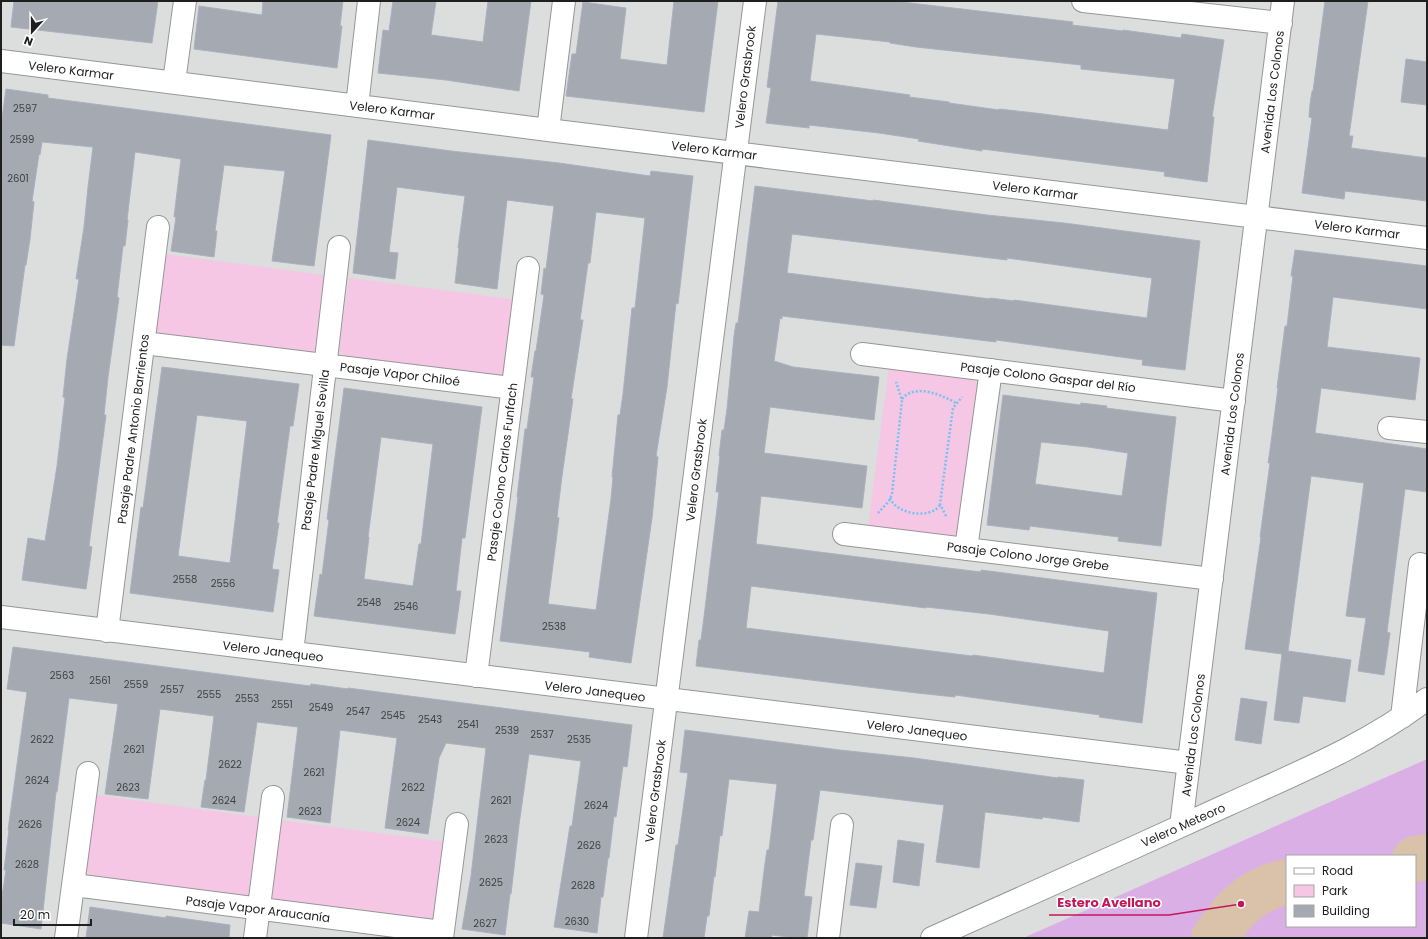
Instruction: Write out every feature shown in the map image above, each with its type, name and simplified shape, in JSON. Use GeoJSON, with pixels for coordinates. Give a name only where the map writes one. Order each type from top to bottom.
{"type":"FeatureCollection","features":[{"type":"Feature","properties":{"kind":"street"},"geometry":{"type":"LineString","coordinates":[[174,82],[185,1]]}},
{"type":"Feature","properties":{"kind":"street"},"geometry":{"type":"LineString","coordinates":[[357,106],[369,1]]}},
{"type":"Feature","properties":{"kind":"street"},"geometry":{"type":"LineString","coordinates":[[548,130],[564,1]]}},
{"type":"Feature","properties":{"kind":"street","name":"Velero Grasbrook"},"geometry":{"type":"LineString","coordinates":[[636,938],[755,1]]}},
{"type":"Feature","properties":{"kind":"street"},"geometry":{"type":"LineString","coordinates":[[1083,1],[1281,23]]}},
{"type":"Feature","properties":{"kind":"street","name":"Avenida Los Colonos"},"geometry":{"type":"LineString","coordinates":[[1181,826],[1283,1]]}},
{"type":"Feature","properties":{"kind":"street","name":"Velero Karmar"},"geometry":{"type":"LineString","coordinates":[[1,61],[1427,238]]}},
{"type":"Feature","properties":{"kind":"street","name":"Pasaje Padre Antonio Barrientos"},"geometry":{"type":"LineString","coordinates":[[108,631],[158,227]]}},
{"type":"Feature","properties":{"kind":"street","name":"Pasaje Padre Miguel Sevilla"},"geometry":{"type":"LineString","coordinates":[[292,653],[339,247]]}},
{"type":"Feature","properties":{"kind":"street","name":"Pasaje Colono Carlos Funfach"},"geometry":{"type":"LineString","coordinates":[[476,676],[528,268]]}},
{"type":"Feature","properties":{"kind":"street","name":"Pasaje Vapor Chiloé"},"geometry":{"type":"LineString","coordinates":[[144,343],[512,388]]}},
{"type":"Feature","properties":{"kind":"street","name":"Pasaje Colono Gaspar del Río"},"geometry":{"type":"LineString","coordinates":[[862,354],[1234,400]]}},
{"type":"Feature","properties":{"kind":"street"},"geometry":{"type":"LineString","coordinates":[[966,549],[991,370]]}},
{"type":"Feature","properties":{"kind":"street"},"geometry":{"type":"LineString","coordinates":[[1389,428],[1427,432]]}},
{"type":"Feature","properties":{"kind":"street","name":"Pasaje Colono Jorge Grebe"},"geometry":{"type":"LineString","coordinates":[[844,534],[1212,579]]}},
{"type":"Feature","properties":{"kind":"street"},"geometry":{"type":"LineString","coordinates":[[1402,716],[1420,564]]}},
{"type":"Feature","properties":{"kind":"street","name":"Velero Janequeo"},"geometry":{"type":"LineString","coordinates":[[1,617],[666,700],[1189,763]]}},
{"type":"Feature","properties":{"kind":"street","name":"Velero Meteoro"},"geometry":{"type":"LineString","coordinates":[[932,938],[1181,826],[1349,748],[1427,699]]}},
{"type":"Feature","properties":{"kind":"street"},"geometry":{"type":"LineString","coordinates":[[66,938],[88,773]]}},
{"type":"Feature","properties":{"kind":"street"},"geometry":{"type":"LineString","coordinates":[[255,938],[273,797]]}},
{"type":"Feature","properties":{"kind":"street"},"geometry":{"type":"LineString","coordinates":[[442,935],[457,824]]}},
{"type":"Feature","properties":{"kind":"street"},"geometry":{"type":"LineString","coordinates":[[828,938],[842,826]]}},
{"type":"Feature","properties":{"kind":"street","name":"Pasaje Vapor Araucanía"},"geometry":{"type":"LineString","coordinates":[[74,885],[442,935]]}},
{"type":"Feature","properties":{"kind":"path"},"geometry":{"type":"LineString","coordinates":[[868,536],[876,517],[892,494],[902,400],[892,372],[893,358]]}},
{"type":"Feature","properties":{"kind":"path"},"geometry":{"type":"LineString","coordinates":[[902,400],[911,392],[929,391],[946,397],[956,403]]}},
{"type":"Feature","properties":{"kind":"path"},"geometry":{"type":"LineString","coordinates":[[890,498],[892,503],[900,508],[916,513],[931,512],[937,509],[940,504]]}},
{"type":"Feature","properties":{"kind":"shaded area"},"geometry":{"type":"Polygon","coordinates":[[[1,1],[1427,1],[1427,759],[1023,938],[1,938],[1,1]]]}},
{"type":"Feature","properties":{"kind":"shaded area"},"geometry":{"type":"Polygon","coordinates":[[[1427,759],[1427,938],[1023,938],[1427,759]]]}},
{"type":"Feature","properties":{"kind":"green space"},"geometry":{"type":"Polygon","coordinates":[[[164,254],[331,276],[323,349],[315,354],[160,334],[153,327],[164,254]]]}},
{"type":"Feature","properties":{"kind":"green space"},"geometry":{"type":"Polygon","coordinates":[[[349,278],[518,300],[507,374],[501,378],[346,357],[339,351],[349,278]]]}},
{"type":"Feature","properties":{"kind":"green space"},"geometry":{"type":"Polygon","coordinates":[[[889,366],[971,377],[978,385],[960,532],[950,538],[868,527],[889,366]]]}},
{"type":"Feature","properties":{"kind":"green space"},"geometry":{"type":"Polygon","coordinates":[[[96,795],[263,818],[255,891],[247,897],[91,876],[85,869],[96,795]]]}},
{"type":"Feature","properties":{"kind":"green space"},"geometry":{"type":"Polygon","coordinates":[[[278,820],[447,842],[437,916],[430,921],[275,900],[268,893],[278,820]]]}},
{"type":"Feature","properties":{"kind":"building"},"geometry":{"type":"Polygon","coordinates":[[[14,1],[158,1],[152,43],[11,27],[14,1]]]}},
{"type":"Feature","properties":{"kind":"building"},"geometry":{"type":"Polygon","coordinates":[[[263,1],[343,1],[340,26],[342,26],[337,68],[194,49],[199,6],[262,15],[263,1]]]}},
{"type":"Feature","properties":{"kind":"building"},"geometry":{"type":"Polygon","coordinates":[[[393,1],[436,1],[431,35],[483,42],[488,1],[531,1],[519,91],[446,80],[378,73],[383,30],[389,31],[393,1]]]}},
{"type":"Feature","properties":{"kind":"building"},"geometry":{"type":"Polygon","coordinates":[[[674,1],[718,1],[704,112],[566,96],[572,54],[576,54],[583,2],[626,8],[620,59],[667,65],[674,1]]]}},
{"type":"Feature","properties":{"kind":"building"},"geometry":{"type":"Polygon","coordinates":[[[778,1],[893,1],[1073,22],[1072,25],[1181,38],[1182,34],[1224,40],[1212,117],[1214,117],[1207,182],[1164,176],[1165,172],[982,149],[982,151],[879,133],[809,125],[809,128],[766,123],[771,88],[767,87],[778,1]],[[816,34],[810,81],[910,95],[909,97],[999,110],[1035,113],[1168,130],[1175,79],[1081,69],[1081,65],[916,47],[890,42],[816,34]]]}},
{"type":"Feature","properties":{"kind":"building"},"geometry":{"type":"Polygon","coordinates":[[[1325,1],[1368,1],[1349,136],[1353,136],[1351,148],[1427,158],[1427,201],[1345,191],[1344,199],[1302,193],[1312,118],[1309,117],[1310,104],[1325,1]]]}},
{"type":"Feature","properties":{"kind":"building"},"geometry":{"type":"Polygon","coordinates":[[[1406,59],[1427,62],[1427,105],[1401,102],[1406,59]]]}},
{"type":"Feature","properties":{"kind":"building"},"geometry":{"type":"Polygon","coordinates":[[[6,89],[48,95],[48,98],[331,135],[314,266],[272,261],[285,171],[224,165],[215,231],[217,231],[214,257],[171,251],[176,217],[174,217],[181,159],[135,152],[125,246],[123,246],[117,297],[119,298],[108,377],[104,415],[106,415],[89,546],[92,547],[86,589],[22,580],[28,538],[45,541],[57,466],[65,398],[63,397],[67,359],[79,279],[76,279],[84,227],[93,147],[42,142],[32,201],[34,202],[30,239],[14,346],[1,345],[1,126],[6,89]]]}},
{"type":"Feature","properties":{"kind":"building"},"geometry":{"type":"Polygon","coordinates":[[[368,140],[559,163],[650,176],[651,171],[693,176],[678,304],[676,303],[667,387],[656,456],[658,457],[652,518],[631,663],[589,657],[590,652],[500,641],[525,429],[527,429],[534,377],[531,377],[544,295],[541,294],[544,268],[546,269],[554,206],[507,200],[497,289],[455,283],[465,196],[397,187],[389,252],[398,253],[395,279],[353,273],[368,140]],[[596,212],[590,263],[588,263],[580,320],[583,320],[571,399],[573,399],[557,517],[559,518],[548,604],[596,610],[611,499],[618,415],[620,415],[623,394],[632,308],[635,308],[645,218],[596,212]]]}},
{"type":"Feature","properties":{"kind":"building"},"geometry":{"type":"Polygon","coordinates":[[[755,186],[1200,241],[1185,370],[1142,365],[1143,360],[996,340],[996,342],[782,316],[782,319],[780,318],[774,361],[793,367],[879,377],[874,420],[770,407],[764,453],[867,466],[862,508],[761,496],[756,544],[981,572],[981,570],[1157,593],[1142,723],[1099,717],[1100,715],[955,695],[955,697],[917,693],[696,666],[699,640],[701,640],[719,492],[716,492],[722,430],[724,430],[727,409],[734,336],[736,323],[738,323],[755,186]],[[792,234],[787,273],[990,299],[1014,300],[1147,318],[1152,278],[1007,258],[1007,260],[792,234]],[[751,586],[746,628],[973,655],[1104,673],[1109,631],[989,614],[926,608],[751,586]]]}},
{"type":"Feature","properties":{"kind":"building"},"geometry":{"type":"Polygon","coordinates":[[[1295,250],[1427,266],[1427,309],[1333,297],[1327,347],[1420,358],[1415,400],[1321,388],[1315,433],[1427,449],[1427,492],[1405,489],[1387,632],[1390,633],[1384,675],[1358,671],[1366,618],[1346,616],[1364,483],[1311,476],[1288,651],[1351,660],[1345,702],[1303,696],[1299,723],[1274,720],[1282,654],[1245,649],[1261,537],[1270,463],[1268,463],[1285,326],[1287,326],[1293,276],[1291,276],[1295,250]]]}},
{"type":"Feature","properties":{"kind":"building"},"geometry":{"type":"Polygon","coordinates":[[[162,367],[299,384],[293,426],[290,426],[277,523],[279,523],[272,569],[279,570],[273,612],[130,593],[141,507],[143,508],[162,367]],[[197,415],[178,556],[230,563],[247,421],[197,415]]]}},
{"type":"Feature","properties":{"kind":"building"},"geometry":{"type":"Polygon","coordinates":[[[344,388],[482,407],[465,538],[462,538],[456,591],[461,591],[455,634],[314,616],[320,574],[322,575],[329,520],[327,519],[344,388]],[[381,437],[364,579],[413,586],[419,544],[421,544],[433,444],[381,437]]]}},
{"type":"Feature","properties":{"kind":"building"},"geometry":{"type":"Polygon","coordinates":[[[1003,395],[1080,405],[1081,403],[1107,406],[1106,408],[1176,417],[1161,546],[1118,541],[1119,537],[1030,526],[1029,530],[987,525],[1003,395]],[[1041,442],[1035,484],[1122,496],[1128,453],[1041,442]]]}},
{"type":"Feature","properties":{"kind":"building"},"geometry":{"type":"Polygon","coordinates":[[[13,647],[310,686],[311,684],[348,688],[632,725],[627,767],[623,766],[616,817],[614,816],[603,897],[601,897],[597,933],[554,927],[570,826],[572,826],[581,761],[529,754],[505,935],[462,929],[471,876],[486,748],[446,743],[439,758],[428,834],[385,828],[397,738],[340,730],[330,823],[287,817],[298,727],[257,722],[244,812],[201,807],[214,716],[160,709],[148,799],[105,794],[118,704],[69,698],[56,792],[41,929],[1,923],[1,903],[6,870],[4,870],[8,830],[27,692],[7,689],[13,647]]]}},
{"type":"Feature","properties":{"kind":"building"},"geometry":{"type":"Polygon","coordinates":[[[1241,698],[1267,702],[1261,744],[1235,740],[1241,698]]]}},
{"type":"Feature","properties":{"kind":"building"},"geometry":{"type":"Polygon","coordinates":[[[685,730],[914,758],[1058,778],[1084,780],[1079,822],[985,812],[979,868],[936,862],[944,805],[820,790],[813,840],[811,840],[804,896],[812,897],[807,938],[772,935],[771,938],[745,938],[749,911],[759,912],[767,850],[769,850],[777,784],[729,779],[722,836],[720,835],[709,916],[707,916],[704,938],[663,938],[688,773],[680,772],[685,730]]]}},
{"type":"Feature","properties":{"kind":"building"},"geometry":{"type":"Polygon","coordinates":[[[898,840],[924,844],[919,886],[893,882],[898,840]]]}},
{"type":"Feature","properties":{"kind":"building"},"geometry":{"type":"Polygon","coordinates":[[[856,863],[882,866],[876,908],[850,905],[856,863]]]}},
{"type":"Feature","properties":{"kind":"building"},"geometry":{"type":"Polygon","coordinates":[[[90,907],[166,918],[166,916],[230,925],[229,938],[86,938],[90,907]]]}},
{"type":"Feature","properties":{"kind":"waterway"},"geometry":{"type":"LineString","coordinates":[[1416,859],[1427,857]]}},
{"type":"Feature","properties":{"kind":"waterway"},"geometry":{"type":"LineString","coordinates":[[1214,938],[1238,907],[1252,896],[1275,885],[1286,882]]}},
{"type":"Feature","properties":{"kind":"place","name":"Estero Avellano"},"geometry":{"type":"Point","coordinates":[1241,904]}}]}
